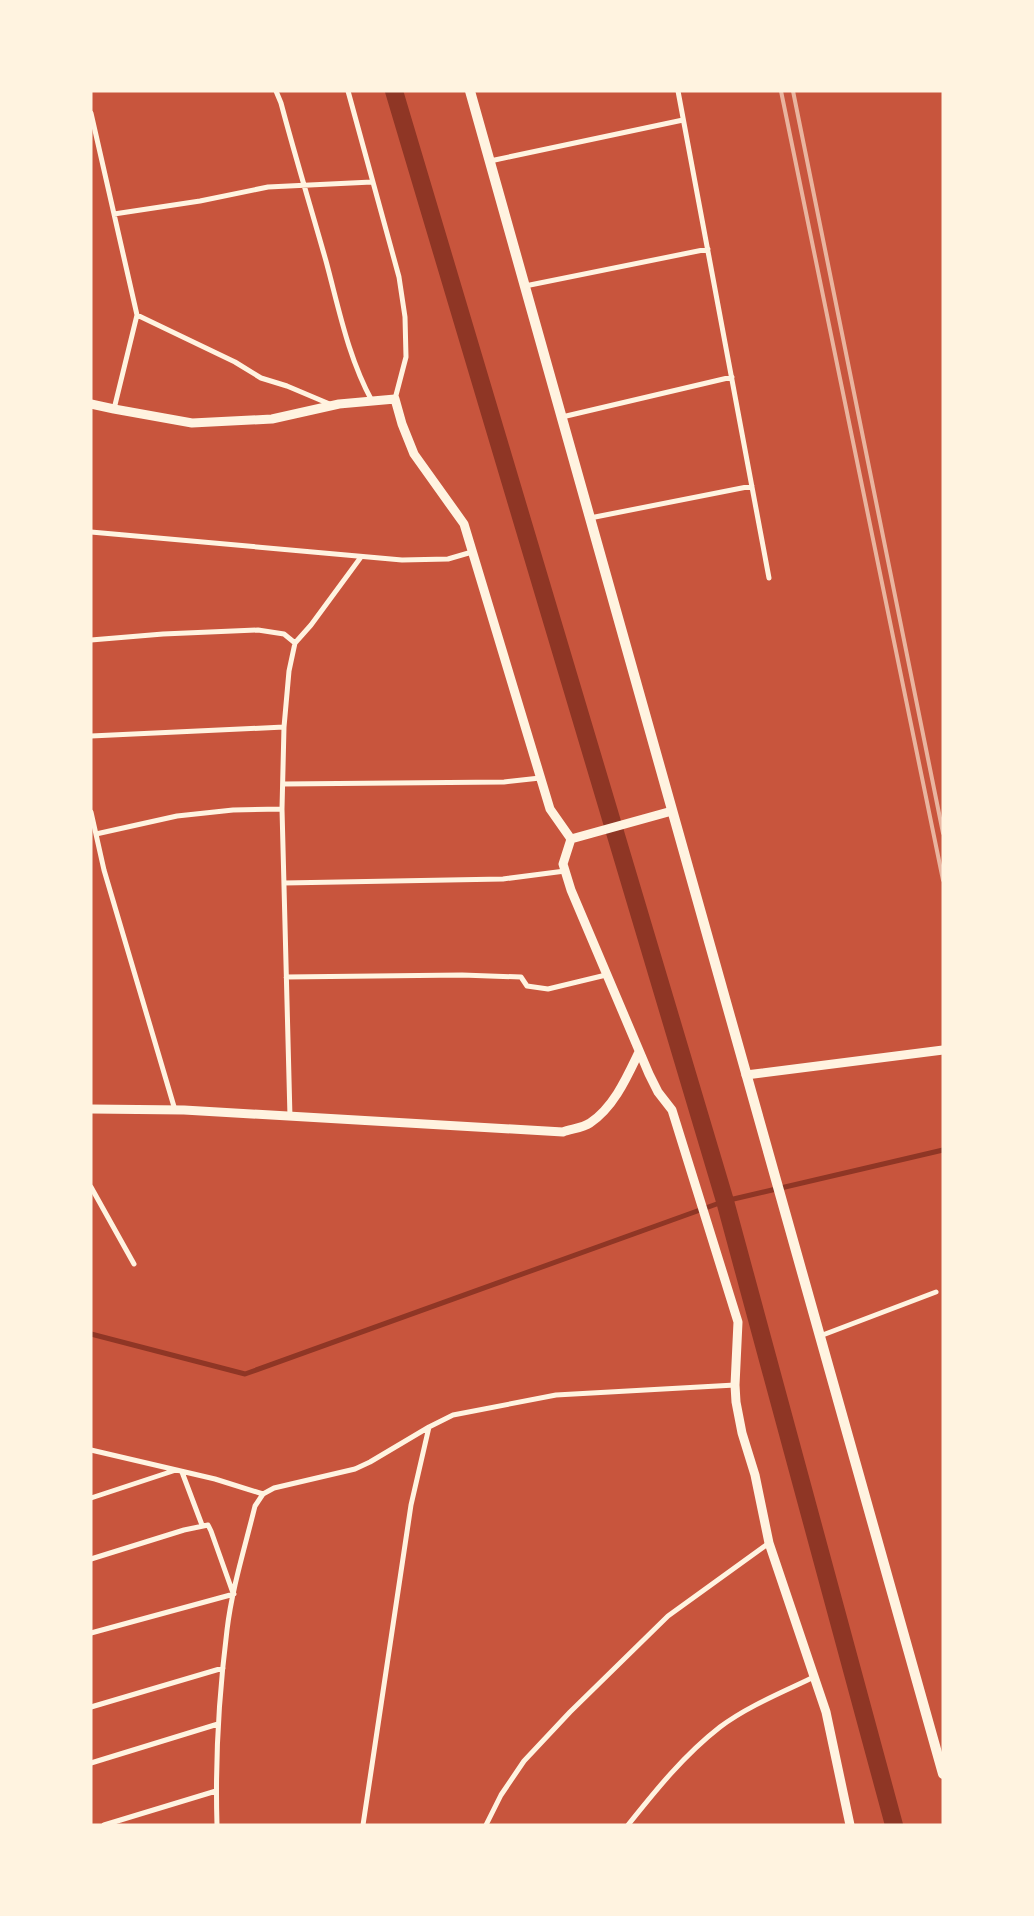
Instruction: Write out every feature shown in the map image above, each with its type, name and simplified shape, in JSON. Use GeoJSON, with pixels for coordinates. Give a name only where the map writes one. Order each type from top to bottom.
{"type":"FeatureCollection","features":[{"type":"Feature","properties":{"kind":"main road"},"geometry":{"type":"LineString","coordinates":[[470,91],[943,1774]]}},
{"type":"Feature","properties":{"kind":"street"},"geometry":{"type":"LineString","coordinates":[[276,91],[326,262],[342,330],[361,380],[372,401]]}},
{"type":"Feature","properties":{"kind":"street"},"geometry":{"type":"LineString","coordinates":[[348,91],[399,278],[406,317],[406,357],[395,399],[402,424],[414,454],[464,524],[550,809],[571,839]]}},
{"type":"Feature","properties":{"kind":"street"},"geometry":{"type":"LineString","coordinates":[[678,91],[769,578]]}},
{"type":"Feature","properties":{"kind":"street"},"geometry":{"type":"LineString","coordinates":[[91,113],[138,316],[114,410]]}},
{"type":"Feature","properties":{"kind":"street"},"geometry":{"type":"LineString","coordinates":[[489,161],[683,120]]}},
{"type":"Feature","properties":{"kind":"street"},"geometry":{"type":"LineString","coordinates":[[91,150],[99,147]]}},
{"type":"Feature","properties":{"kind":"street"},"geometry":{"type":"LineString","coordinates":[[114,214],[200,201],[268,187],[372,182]]}},
{"type":"Feature","properties":{"kind":"street"},"geometry":{"type":"LineString","coordinates":[[525,286],[708,249]]}},
{"type":"Feature","properties":{"kind":"street"},"geometry":{"type":"LineString","coordinates":[[138,316],[235,362],[261,378],[287,386],[332,405]]}},
{"type":"Feature","properties":{"kind":"street"},"geometry":{"type":"LineString","coordinates":[[562,417],[732,377]]}},
{"type":"Feature","properties":{"kind":"street"},"geometry":{"type":"LineString","coordinates":[[91,404],[114,410],[192,423],[272,419],[332,405],[395,399]]}},
{"type":"Feature","properties":{"kind":"street"},"geometry":{"type":"LineString","coordinates":[[590,518],[752,486]]}},
{"type":"Feature","properties":{"kind":"street"},"geometry":{"type":"LineString","coordinates":[[91,532],[402,560],[448,559],[472,552]]}},
{"type":"Feature","properties":{"kind":"street"},"geometry":{"type":"LineString","coordinates":[[290,1117],[282,809],[284,727],[289,671],[294,644],[311,625],[362,556]]}},
{"type":"Feature","properties":{"kind":"street"},"geometry":{"type":"LineString","coordinates":[[91,640],[163,634],[258,630],[284,634],[294,644]]}},
{"type":"Feature","properties":{"kind":"street"},"geometry":{"type":"LineString","coordinates":[[91,736],[284,727]]}},
{"type":"Feature","properties":{"kind":"street"},"geometry":{"type":"LineString","coordinates":[[283,784],[504,782],[540,778]]}},
{"type":"Feature","properties":{"kind":"street"},"geometry":{"type":"LineString","coordinates":[[96,834],[177,816],[233,810],[282,809]]}},
{"type":"Feature","properties":{"kind":"street"},"geometry":{"type":"LineString","coordinates":[[571,839],[672,811]]}},
{"type":"Feature","properties":{"kind":"street"},"geometry":{"type":"LineString","coordinates":[[91,812],[104,870],[176,1110]]}},
{"type":"Feature","properties":{"kind":"street"},"geometry":{"type":"LineString","coordinates":[[571,839],[563,864],[565,871],[639,1052],[658,1092],[672,1110],[738,1322],[735,1385],[742,1433],[755,1476],[769,1543],[826,1712],[850,1825]]}},
{"type":"Feature","properties":{"kind":"street"},"geometry":{"type":"LineString","coordinates":[[284,883],[503,879],[565,871]]}},
{"type":"Feature","properties":{"kind":"street"},"geometry":{"type":"LineString","coordinates":[[286,977],[462,975],[521,977],[527,986],[548,989],[606,975]]}},
{"type":"Feature","properties":{"kind":"street"},"geometry":{"type":"LineString","coordinates":[[747,1079],[943,1050]]}},
{"type":"Feature","properties":{"kind":"street"},"geometry":{"type":"LineString","coordinates":[[91,1109],[176,1110],[563,1132],[589,1124],[610,1104],[624,1085],[639,1052]]}},
{"type":"Feature","properties":{"kind":"street"},"geometry":{"type":"LineString","coordinates":[[91,1187],[134,1264]]}},
{"type":"Feature","properties":{"kind":"street"},"geometry":{"type":"LineString","coordinates":[[820,1336],[936,1292]]}},
{"type":"Feature","properties":{"kind":"street"},"geometry":{"type":"LineString","coordinates":[[218,1825],[216,1791],[218,1724],[227,1629],[255,1506],[262,1494],[274,1488],[355,1469],[453,1415],[556,1394],[735,1385]]}},
{"type":"Feature","properties":{"kind":"street"},"geometry":{"type":"LineString","coordinates":[[363,1825],[411,1505],[429,1427]]}},
{"type":"Feature","properties":{"kind":"street"},"geometry":{"type":"LineString","coordinates":[[91,1450],[215,1479],[262,1494]]}},
{"type":"Feature","properties":{"kind":"street"},"geometry":{"type":"LineString","coordinates":[[91,1498],[176,1470]]}},
{"type":"Feature","properties":{"kind":"street"},"geometry":{"type":"LineString","coordinates":[[182,1472],[202,1525]]}},
{"type":"Feature","properties":{"kind":"street"},"geometry":{"type":"LineString","coordinates":[[91,1559],[202,1525],[208,1526],[212,1531],[234,1594]]}},
{"type":"Feature","properties":{"kind":"street"},"geometry":{"type":"LineString","coordinates":[[486,1825],[501,1795],[524,1760],[570,1712],[668,1616],[769,1543]]}},
{"type":"Feature","properties":{"kind":"street"},"geometry":{"type":"LineString","coordinates":[[91,1633],[234,1594]]}},
{"type":"Feature","properties":{"kind":"street"},"geometry":{"type":"LineString","coordinates":[[91,1707],[223,1668]]}},
{"type":"Feature","properties":{"kind":"street"},"geometry":{"type":"LineString","coordinates":[[628,1825],[670,1773],[720,1728],[744,1712],[814,1677]]}},
{"type":"Feature","properties":{"kind":"street"},"geometry":{"type":"LineString","coordinates":[[91,1763],[218,1724]]}},
{"type":"Feature","properties":{"kind":"street"},"geometry":{"type":"LineString","coordinates":[[104,1825],[216,1791]]}},
{"type":"Feature","properties":{"kind":"waterway"},"geometry":{"type":"LineString","coordinates":[[394,91],[725,1201],[894,1825]]}},
{"type":"Feature","properties":{"kind":"waterway"},"geometry":{"type":"LineString","coordinates":[[91,1334],[245,1374],[725,1201],[943,1150]]}},
{"type":"Feature","properties":{"kind":"railway"},"geometry":{"type":"LineString","coordinates":[[781,91],[943,880]]}},
{"type":"Feature","properties":{"kind":"railway"},"geometry":{"type":"LineString","coordinates":[[793,91],[943,833]]}}]}
